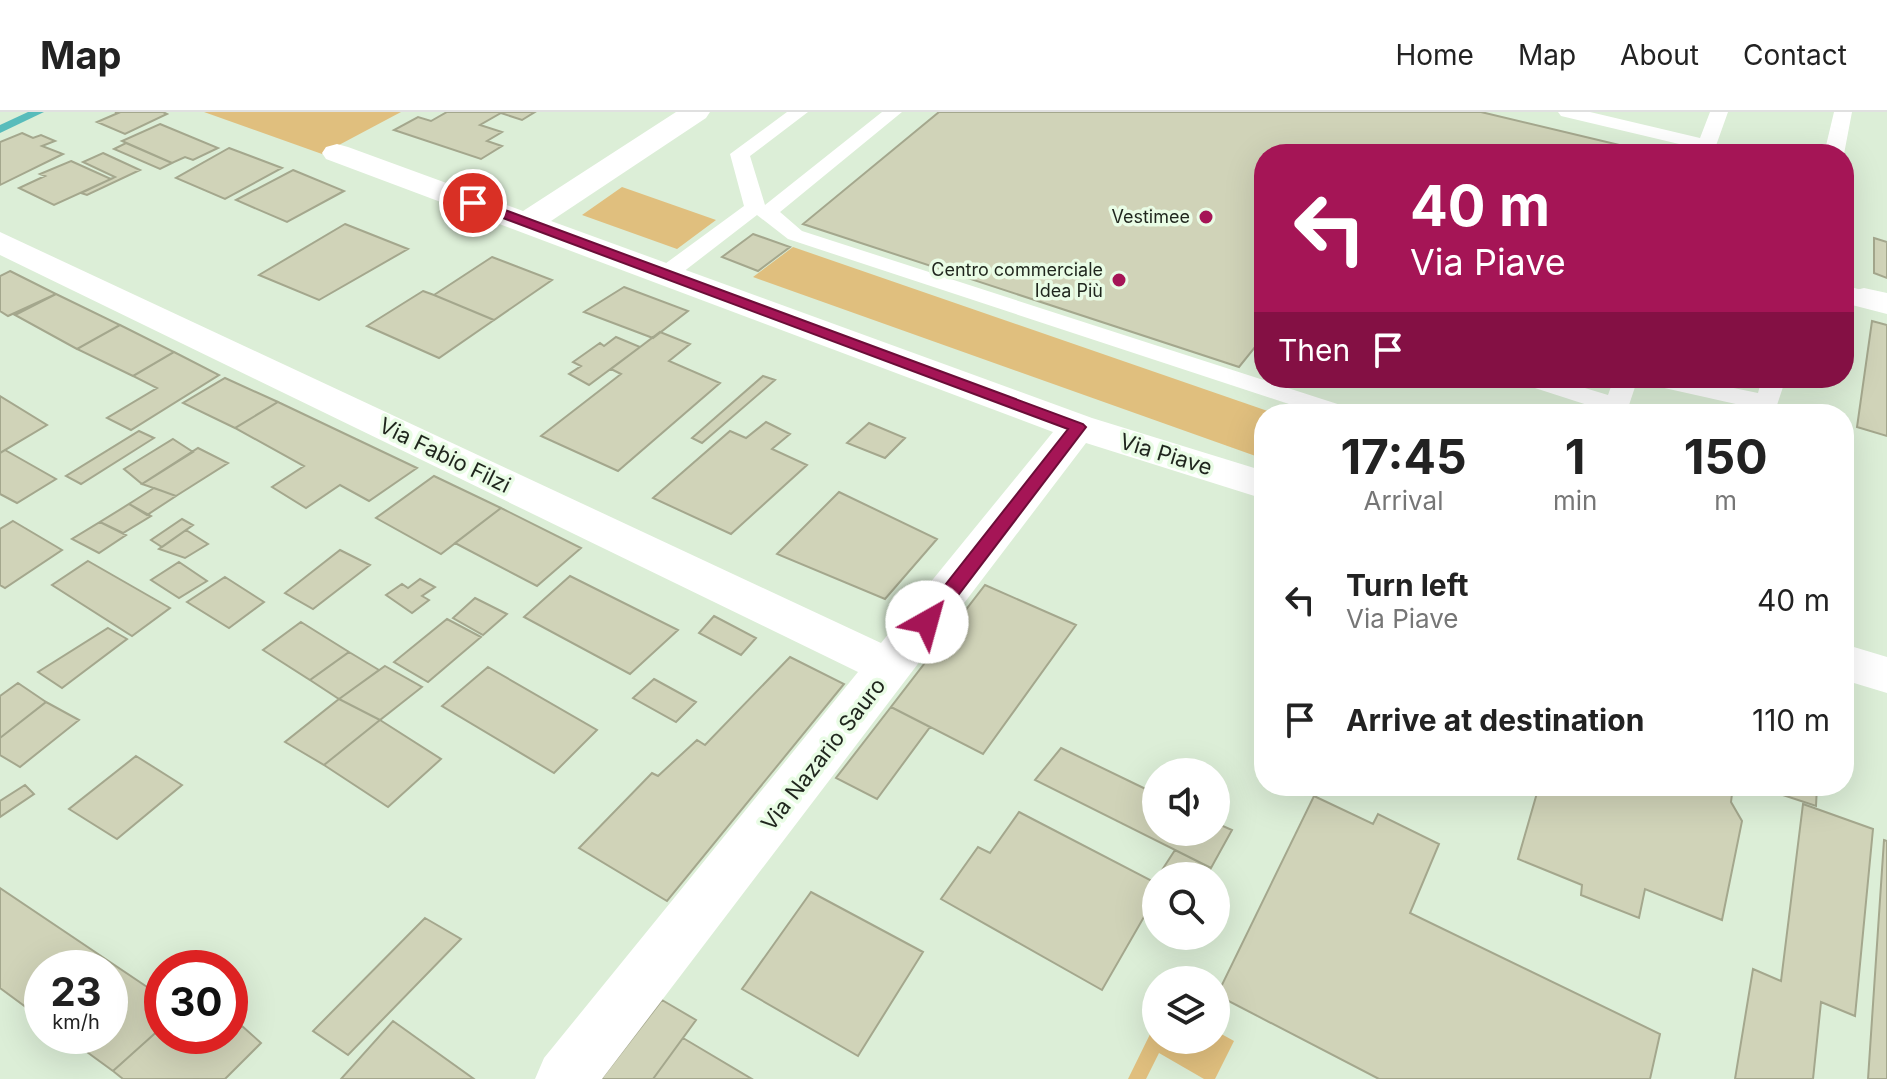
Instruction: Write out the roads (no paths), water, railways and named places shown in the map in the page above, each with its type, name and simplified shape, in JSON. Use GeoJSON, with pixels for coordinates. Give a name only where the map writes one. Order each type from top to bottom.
{"type":"FeatureCollection","features":[{"type":"Feature","properties":{"kind":"street"},"geometry":{"type":"LineString","coordinates":[[527,222],[696,112]]}},
{"type":"Feature","properties":{"kind":"street","name":"Via Piave"},"geometry":{"type":"LineString","coordinates":[[337,153],[1078,427],[1254,482]]}},
{"type":"Feature","properties":{"kind":"street","name":"Via Fabio Filzi"},"geometry":{"type":"LineString","coordinates":[[0,242],[891,668]]}},
{"type":"Feature","properties":{"kind":"street","name":"Via Nazario Sauro"},"geometry":{"type":"LineString","coordinates":[[565,1079],[1078,427]]}},
{"type":"Feature","properties":{"kind":"street"},"geometry":{"type":"LineString","coordinates":[[1854,665],[1887,675]]}},
{"type":"Feature","properties":{"kind":"lane"},"geometry":{"type":"LineString","coordinates":[[799,112],[740,154],[761,210],[795,235],[1254,385]]}},
{"type":"Feature","properties":{"kind":"lane"},"geometry":{"type":"LineString","coordinates":[[666,274],[761,210],[893,112]]}},
{"type":"Feature","properties":{"kind":"lane"},"geometry":{"type":"LineString","coordinates":[[1567,112],[1707,143]]}},
{"type":"Feature","properties":{"kind":"lane"},"geometry":{"type":"LineString","coordinates":[[1631,112],[1707,143]]}},
{"type":"Feature","properties":{"kind":"lane"},"geometry":{"type":"LineString","coordinates":[[1707,143],[1719,112]]}},
{"type":"Feature","properties":{"kind":"lane"},"geometry":{"type":"LineString","coordinates":[[1836,144],[1843,112]]}},
{"type":"Feature","properties":{"kind":"lane"},"geometry":{"type":"LineString","coordinates":[[1264,388],[1313,404]]}},
{"type":"Feature","properties":{"kind":"lane"},"geometry":{"type":"LineString","coordinates":[[1554,388],[1598,404]]}},
{"type":"Feature","properties":{"kind":"lane"},"geometry":{"type":"LineString","coordinates":[[1697,388],[1767,403],[1771,388]]}},
{"type":"Feature","properties":{"kind":"waterway"},"geometry":{"type":"LineString","coordinates":[[0,129],[38,112]]}},
{"type":"Feature","properties":{"kind":"place","name":"Vestimee"},"geometry":{"type":"Point","coordinates":[1206,217]}},
{"type":"Feature","properties":{"kind":"place","name":"Centro commerciale Idea Più"},"geometry":{"type":"Point","coordinates":[1119,280]}}]}
